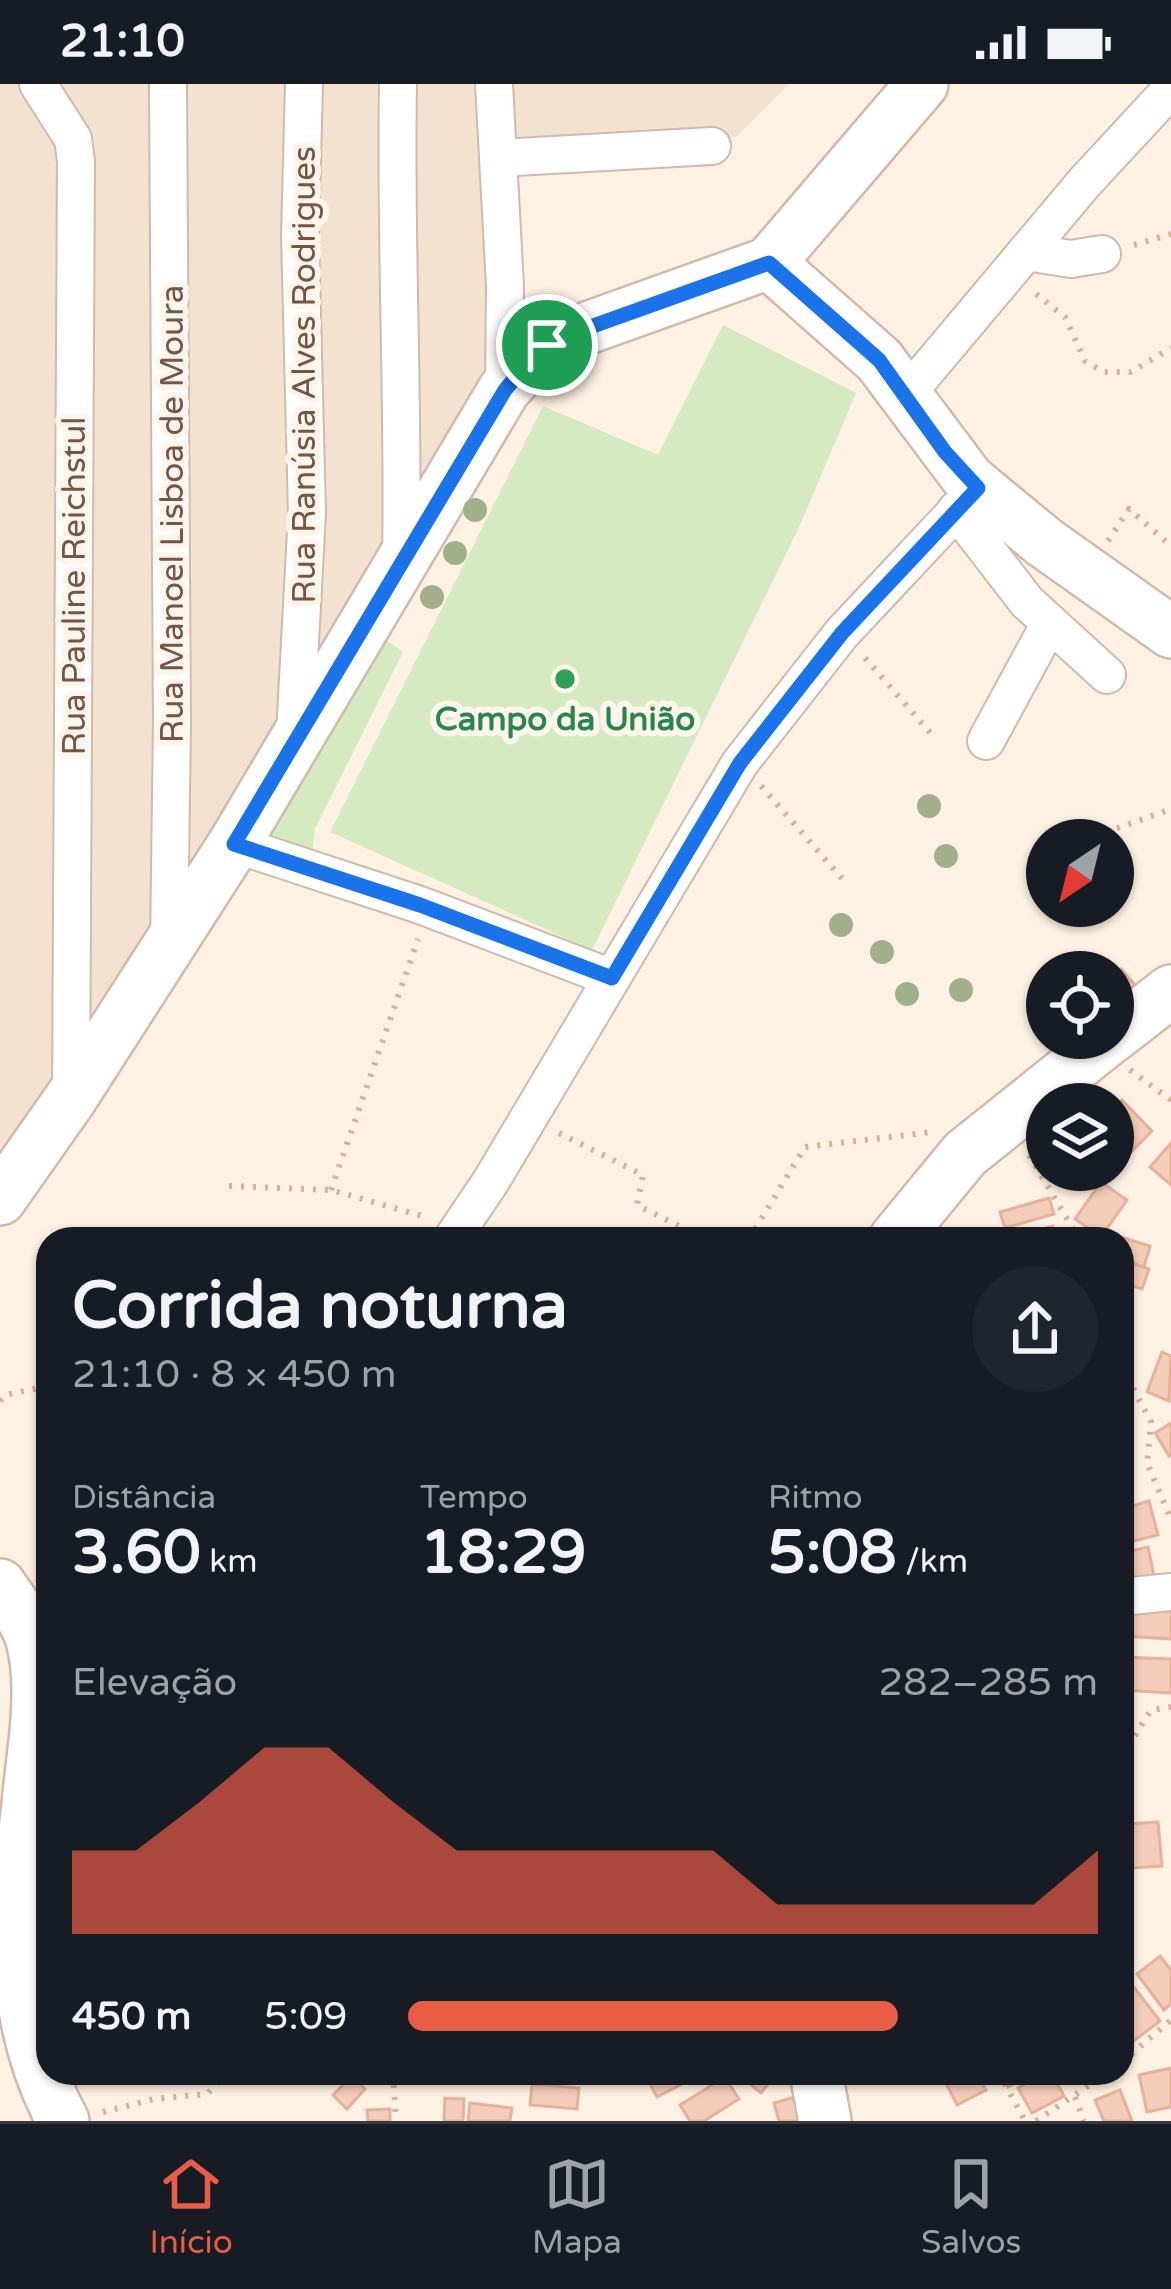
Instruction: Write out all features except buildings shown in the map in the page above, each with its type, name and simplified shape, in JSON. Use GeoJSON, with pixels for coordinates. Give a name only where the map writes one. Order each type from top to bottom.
{"type":"FeatureCollection","features":[{"type":"Feature","properties":{"kind":"street","name":"Rua Pauline Reichstul"},"geometry":{"type":"LineString","coordinates":[[38,84],[73,139],[76,161],[70,1098]]}},
{"type":"Feature","properties":{"kind":"street","name":"Rua Manoel Lisboa de Moura"},"geometry":{"type":"LineString","coordinates":[[168,84],[169,945]]}},
{"type":"Feature","properties":{"kind":"street","name":"Rua Ranúsia Alves Rodrigues"},"geometry":{"type":"LineString","coordinates":[[295,737],[308,513],[301,257],[304,84]]}},
{"type":"Feature","properties":{"kind":"street"},"geometry":{"type":"LineString","coordinates":[[398,84],[401,561]]}},
{"type":"Feature","properties":{"kind":"street"},"geometry":{"type":"LineString","coordinates":[[494,84],[505,390]]}},
{"type":"Feature","properties":{"kind":"street"},"geometry":{"type":"LineString","coordinates":[[0,1199],[234,844],[505,390],[534,355],[565,336],[769,263],[922,84]]}},
{"type":"Feature","properties":{"kind":"street"},"geometry":{"type":"LineString","coordinates":[[906,395],[1171,89]]}},
{"type":"Feature","properties":{"kind":"street"},"geometry":{"type":"LineString","coordinates":[[500,158],[712,146]]}},
{"type":"Feature","properties":{"kind":"street"},"geometry":{"type":"LineString","coordinates":[[1018,262],[1102,254]]}},
{"type":"Feature","properties":{"kind":"street"},"geometry":{"type":"LineString","coordinates":[[769,263],[879,360],[945,452],[1027,602],[1107,675]]}},
{"type":"Feature","properties":{"kind":"street"},"geometry":{"type":"LineString","coordinates":[[967,499],[1044,542],[1171,632]]}},
{"type":"Feature","properties":{"kind":"street"},"geometry":{"type":"LineString","coordinates":[[460,1227],[740,763],[842,633],[967,499]]}},
{"type":"Feature","properties":{"kind":"street"},"geometry":{"type":"LineString","coordinates":[[986,741],[1050,623]]}},
{"type":"Feature","properties":{"kind":"street"},"geometry":{"type":"LineString","coordinates":[[234,844],[420,905],[612,978]]}},
{"type":"Feature","properties":{"kind":"street"},"geometry":{"type":"LineString","coordinates":[[1134,1019],[1171,991]]}},
{"type":"Feature","properties":{"kind":"street"},"geometry":{"type":"LineString","coordinates":[[904,1227],[949,1170],[1085,1059]]}},
{"type":"Feature","properties":{"kind":"street"},"geometry":{"type":"LineString","coordinates":[[0,1585],[31,1634],[36,1671]]}},
{"type":"Feature","properties":{"kind":"street"},"geometry":{"type":"LineString","coordinates":[[1134,1596],[1171,1592]]}},
{"type":"Feature","properties":{"kind":"street"},"geometry":{"type":"LineString","coordinates":[[36,1738],[11,1934],[13,1997],[36,2074]]}},
{"type":"Feature","properties":{"kind":"street"},"geometry":{"type":"LineString","coordinates":[[46,2085],[75,2118]]}},
{"type":"Feature","properties":{"kind":"street"},"geometry":{"type":"LineString","coordinates":[[818,2085],[825,2121]]}},
{"type":"Feature","properties":{"kind":"path"},"geometry":{"type":"LineString","coordinates":[[1018,262],[1065,317],[1085,362],[1104,372],[1131,372],[1171,348]]}},
{"type":"Feature","properties":{"kind":"path"},"geometry":{"type":"LineString","coordinates":[[842,633],[934,736]]}},
{"type":"Feature","properties":{"kind":"path"},"geometry":{"type":"LineString","coordinates":[[740,763],[845,883]]}},
{"type":"Feature","properties":{"kind":"path"},"geometry":{"type":"LineString","coordinates":[[1134,822],[1171,809]]}},
{"type":"Feature","properties":{"kind":"path"},"geometry":{"type":"LineString","coordinates":[[331,1190],[418,944],[420,905]]}},
{"type":"Feature","properties":{"kind":"path"},"geometry":{"type":"LineString","coordinates":[[528,1118],[643,1175],[637,1205],[681,1227]]}},
{"type":"Feature","properties":{"kind":"path"},"geometry":{"type":"LineString","coordinates":[[1009,1122],[1071,1227]]}},
{"type":"Feature","properties":{"kind":"path"},"geometry":{"type":"LineString","coordinates":[[756,1227],[805,1147],[842,1144]]}},
{"type":"Feature","properties":{"kind":"path"},"geometry":{"type":"LineString","coordinates":[[229,1186],[331,1190],[439,1227]]}},
{"type":"Feature","properties":{"kind":"path"},"geometry":{"type":"LineString","coordinates":[[0,1401],[5,1395],[36,1389]]}},
{"type":"Feature","properties":{"kind":"path"},"geometry":{"type":"LineString","coordinates":[[1134,1389],[1151,1422],[1148,1462],[1171,1519]]}},
{"type":"Feature","properties":{"kind":"path"},"geometry":{"type":"LineString","coordinates":[[1134,1737],[1151,1710],[1171,1707]]}},
{"type":"Feature","properties":{"kind":"path"},"geometry":{"type":"LineString","coordinates":[[1134,2052],[1171,2020]]}},
{"type":"Feature","properties":{"kind":"path"},"geometry":{"type":"LineString","coordinates":[[75,2118],[154,2099],[207,2093],[215,2085]]}},
{"type":"Feature","properties":{"kind":"path"},"geometry":{"type":"LineString","coordinates":[[394,2085],[396,2121]]}},
{"type":"Feature","properties":{"kind":"path"},"geometry":{"type":"LineString","coordinates":[[1006,2085],[1025,2121]]}},
{"type":"Feature","properties":{"kind":"path"},"geometry":{"type":"LineString","coordinates":[[1036,2121],[1090,2085]]}},
{"type":"Feature","properties":{"kind":"path"},"geometry":{"type":"LineString","coordinates":[[1075,2096],[1084,2121]]}},
{"type":"Feature","properties":{"kind":"shaded area"},"geometry":{"type":"Polygon","coordinates":[[[0,84],[789,84],[736,137],[507,154],[531,343],[0,1220],[0,84]]]}},
{"type":"Feature","properties":{"kind":"green space","name":"Campo da União"},"geometry":{"type":"Polygon","coordinates":[[[723,325],[856,393],[800,525],[592,950],[330,832],[543,406],[658,455],[723,325]]]}},
{"type":"Feature","properties":{"kind":"green space"},"geometry":{"type":"Polygon","coordinates":[[[383,638],[403,652],[315,829],[312,857],[260,835],[383,638]]]}},
{"type":"Feature","properties":{"kind":"place","name":"Campo da União"},"geometry":{"type":"Point","coordinates":[565,679]}},
{"type":"Feature","properties":{"kind":"route"},"geometry":{"type":"LineString","coordinates":[[769,263],[879,360],[945,452],[978,488],[842,633],[740,763],[612,978],[420,905],[234,844],[505,390],[547,345],[769,263]]}}]}
